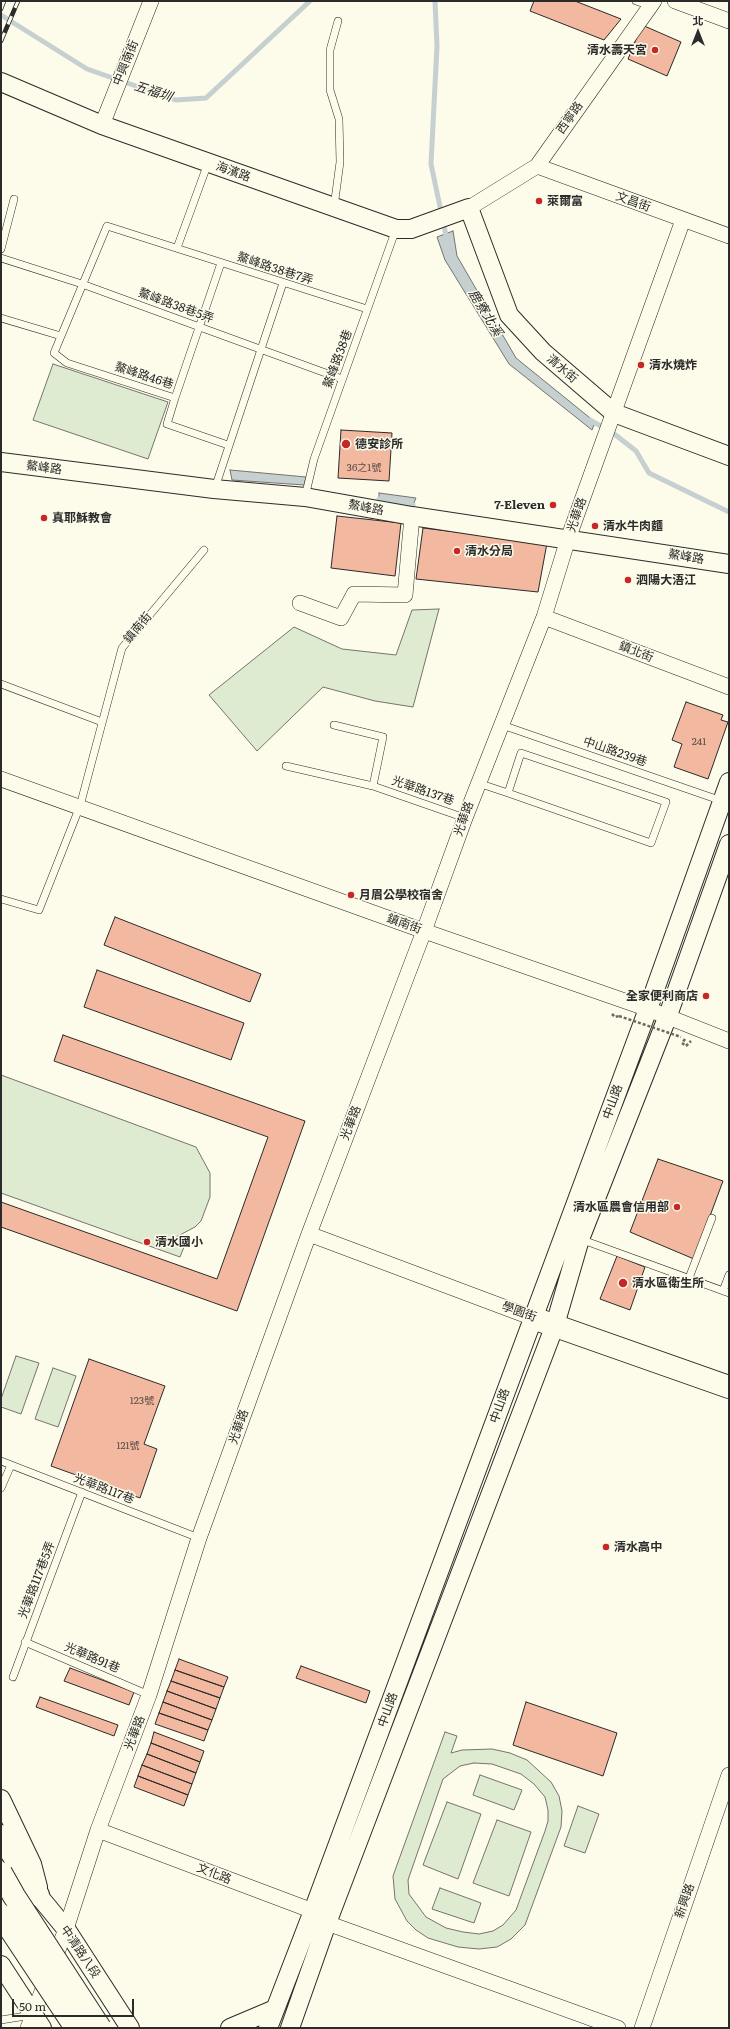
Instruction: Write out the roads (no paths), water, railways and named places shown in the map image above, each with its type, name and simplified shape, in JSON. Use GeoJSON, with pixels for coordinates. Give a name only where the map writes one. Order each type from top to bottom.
{"type":"FeatureCollection","features":[{"type":"Feature","properties":{"kind":"main road","name":"學園街"},"geometry":{"type":"LineString","coordinates":[[533,1318],[729,1387]]}},
{"type":"Feature","properties":{"kind":"main road"},"geometry":{"type":"LineString","coordinates":[[3,1833],[36,1892]]}},
{"type":"Feature","properties":{"kind":"main road"},"geometry":{"type":"LineString","coordinates":[[1,1873],[14,1896],[100,2028]]}},
{"type":"Feature","properties":{"kind":"main road"},"geometry":{"type":"LineString","coordinates":[[1,1915],[76,2028]]}},
{"type":"Feature","properties":{"kind":"street","name":"中興南街"},"geometry":{"type":"LineString","coordinates":[[102,125],[151,1]]}},
{"type":"Feature","properties":{"kind":"street"},"geometry":{"type":"LineString","coordinates":[[674,1],[729,21]]}},
{"type":"Feature","properties":{"kind":"street","name":"西寧路"},"geometry":{"type":"LineString","coordinates":[[469,208],[537,166],[652,4]]}},
{"type":"Feature","properties":{"kind":"street","name":"海濱路"},"geometry":{"type":"LineString","coordinates":[[1,82],[102,125],[396,229],[411,229],[469,208]]}},
{"type":"Feature","properties":{"kind":"street","name":"文昌街"},"geometry":{"type":"LineString","coordinates":[[537,166],[729,236]]}},
{"type":"Feature","properties":{"kind":"street","name":"清水街"},"geometry":{"type":"LineString","coordinates":[[469,208],[509,316],[543,352],[614,413],[729,456]]}},
{"type":"Feature","properties":{"kind":"street","name":"光華路"},"geometry":{"type":"LineString","coordinates":[[34,2024],[98,1830],[149,1695],[199,1538],[309,1234],[424,931],[478,783],[544,617],[568,539],[683,220]]}},
{"type":"Feature","properties":{"kind":"street","name":"鰲峰路"},"geometry":{"type":"LineString","coordinates":[[1,462],[214,489],[305,498],[412,516],[729,564]]}},
{"type":"Feature","properties":{"kind":"street"},"geometry":{"type":"LineString","coordinates":[[300,603],[341,618],[354,594],[405,595],[412,516]]}},
{"type":"Feature","properties":{"kind":"street","name":"鎮北街"},"geometry":{"type":"LineString","coordinates":[[544,617],[729,687]]}},
{"type":"Feature","properties":{"kind":"street","name":"鎮南街"},"geometry":{"type":"LineString","coordinates":[[1,779],[80,806],[424,931],[648,1009],[729,1042]]}},
{"type":"Feature","properties":{"kind":"street","name":"中山路"},"geometry":{"type":"LineString","coordinates":[[268,2028],[313,1911],[648,1009],[729,782]]}},
{"type":"Feature","properties":{"kind":"street","name":"中山路"},"geometry":{"type":"LineString","coordinates":[[290,2028],[327,1923],[554,1325],[580,1239],[667,1018],[729,844]]}},
{"type":"Feature","properties":{"kind":"street","name":"學園街"},"geometry":{"type":"LineString","coordinates":[[309,1234],[533,1318]]}},
{"type":"Feature","properties":{"kind":"street","name":"新興路"},"geometry":{"type":"LineString","coordinates":[[642,2028],[729,1775]]}},
{"type":"Feature","properties":{"kind":"street","name":"中清路八段"},"geometry":{"type":"LineString","coordinates":[[1,1799],[32,1864],[36,1892],[66,1929],[130,2028]]}},
{"type":"Feature","properties":{"kind":"street","name":"文化路"},"geometry":{"type":"LineString","coordinates":[[98,1830],[313,1911],[327,1923]]}},
{"type":"Feature","properties":{"kind":"street"},"geometry":{"type":"LineString","coordinates":[[327,1923],[618,2028]]}},
{"type":"Feature","properties":{"kind":"street"},"geometry":{"type":"LineString","coordinates":[[1,1965],[34,2024]]}},
{"type":"Feature","properties":{"kind":"street"},"geometry":{"type":"LineString","coordinates":[[230,2028],[275,2009]]}},
{"type":"Feature","properties":{"kind":"lane","name":"西寧路"},"geometry":{"type":"LineString","coordinates":[[636,1],[652,4]]}},
{"type":"Feature","properties":{"kind":"lane"},"geometry":{"type":"LineString","coordinates":[[334,208],[340,162],[339,120],[330,90],[330,50],[338,21]]}},
{"type":"Feature","properties":{"kind":"lane"},"geometry":{"type":"LineString","coordinates":[[177,248],[208,163]]}},
{"type":"Feature","properties":{"kind":"lane"},"geometry":{"type":"LineString","coordinates":[[1,250],[14,199]]}},
{"type":"Feature","properties":{"kind":"lane","name":"鰲峰路38巷7弄"},"geometry":{"type":"LineString","coordinates":[[82,284],[107,226],[367,309]]}},
{"type":"Feature","properties":{"kind":"lane","name":"鰲峰路38巷"},"geometry":{"type":"LineString","coordinates":[[305,498],[314,459],[396,229]]}},
{"type":"Feature","properties":{"kind":"lane","name":"鰲峰路38巷5弄"},"geometry":{"type":"LineString","coordinates":[[1,258],[82,284],[342,379]]}},
{"type":"Feature","properties":{"kind":"lane"},"geometry":{"type":"LineString","coordinates":[[175,398],[221,263]]}},
{"type":"Feature","properties":{"kind":"lane"},"geometry":{"type":"LineString","coordinates":[[214,489],[283,283]]}},
{"type":"Feature","properties":{"kind":"lane"},"geometry":{"type":"LineString","coordinates":[[1,318],[61,336],[82,284]]}},
{"type":"Feature","properties":{"kind":"lane","name":"鰲峰路46巷"},"geometry":{"type":"LineString","coordinates":[[61,336],[54,353],[67,363],[175,398],[167,424],[228,445]]}},
{"type":"Feature","properties":{"kind":"lane","name":"鎮南街"},"geometry":{"type":"LineString","coordinates":[[80,806],[122,648],[204,550]]}},
{"type":"Feature","properties":{"kind":"lane"},"geometry":{"type":"LineString","coordinates":[[1,684],[102,722]]}},
{"type":"Feature","properties":{"kind":"lane","name":"光華路137巷"},"geometry":{"type":"LineString","coordinates":[[334,725],[383,737],[373,786]]}},
{"type":"Feature","properties":{"kind":"lane","name":"中山路239巷"},"geometry":{"type":"LineString","coordinates":[[502,725],[722,801]]}},
{"type":"Feature","properties":{"kind":"lane"},"geometry":{"type":"LineString","coordinates":[[478,783],[651,843],[666,802],[521,753],[508,793]]}},
{"type":"Feature","properties":{"kind":"lane","name":"光華路137巷"},"geometry":{"type":"LineString","coordinates":[[286,766],[373,786],[465,818]]}},
{"type":"Feature","properties":{"kind":"lane"},"geometry":{"type":"LineString","coordinates":[[1,900],[39,910],[80,806]]}},
{"type":"Feature","properties":{"kind":"lane"},"geometry":{"type":"LineString","coordinates":[[689,1278],[712,1218]]}},
{"type":"Feature","properties":{"kind":"lane"},"geometry":{"type":"LineString","coordinates":[[580,1239],[726,1292],[729,1275]]}},
{"type":"Feature","properties":{"kind":"lane","name":"光華路117巷"},"geometry":{"type":"LineString","coordinates":[[1,1461],[199,1538]]}},
{"type":"Feature","properties":{"kind":"lane"},"geometry":{"type":"LineString","coordinates":[[1,1488],[11,1465]]}},
{"type":"Feature","properties":{"kind":"lane","name":"光華路117巷5弄"},"geometry":{"type":"LineString","coordinates":[[13,1677],[82,1492]]}},
{"type":"Feature","properties":{"kind":"lane","name":"光華路91巷"},"geometry":{"type":"LineString","coordinates":[[25,1642],[149,1695]]}},
{"type":"Feature","properties":{"kind":"lane"},"geometry":{"type":"LineString","coordinates":[[1,2020],[34,2024]]}},
{"type":"Feature","properties":{"kind":"water"},"geometry":{"type":"Polygon","coordinates":[[[453,231],[457,256],[516,358],[595,422],[592,430],[509,364],[445,260],[437,237],[453,231]]]}},
{"type":"Feature","properties":{"kind":"water"},"geometry":{"type":"Polygon","coordinates":[[[230,470],[306,477],[304,485],[232,480],[230,470]]]}},
{"type":"Feature","properties":{"kind":"water"},"geometry":{"type":"Polygon","coordinates":[[[379,493],[416,498],[413,505],[379,499],[379,493]]]}},
{"type":"Feature","properties":{"kind":"waterway","name":"五福圳"},"geometry":{"type":"LineString","coordinates":[[1,15],[87,69],[176,100],[206,98],[310,1]]}},
{"type":"Feature","properties":{"kind":"waterway","name":"鹿寮北溪"},"geometry":{"type":"LineString","coordinates":[[435,1],[437,46],[431,164],[447,240]]}},
{"type":"Feature","properties":{"kind":"waterway","name":"鹿寮北溪"},"geometry":{"type":"LineString","coordinates":[[590,420],[613,433],[636,451],[649,473],[729,512]]}},
{"type":"Feature","properties":{"kind":"waterway"},"geometry":{"type":"LineString","coordinates":[[379,499],[413,505]]}},
{"type":"Feature","properties":{"kind":"railway"},"geometry":{"type":"LineString","coordinates":[[1,9],[4,1]]}},
{"type":"Feature","properties":{"kind":"railway"},"geometry":{"type":"LineString","coordinates":[[1,41],[18,1]]}},
{"type":"Feature","properties":{"kind":"place","name":"清水壽天宮"},"geometry":{"type":"Point","coordinates":[655,50]}},
{"type":"Feature","properties":{"kind":"place","name":"萊爾富"},"geometry":{"type":"Point","coordinates":[539,201]}},
{"type":"Feature","properties":{"kind":"place","name":"清水燒炸"},"geometry":{"type":"Point","coordinates":[641,365]}},
{"type":"Feature","properties":{"kind":"place","name":"德安診所"},"geometry":{"type":"Point","coordinates":[346,444]}},
{"type":"Feature","properties":{"kind":"place","name":"7-Eleven"},"geometry":{"type":"Point","coordinates":[553,505]}},
{"type":"Feature","properties":{"kind":"place","name":"真耶穌教會"},"geometry":{"type":"Point","coordinates":[44,518]}},
{"type":"Feature","properties":{"kind":"place","name":"清水牛肉麵"},"geometry":{"type":"Point","coordinates":[595,526]}},
{"type":"Feature","properties":{"kind":"place","name":"清水分局"},"geometry":{"type":"Point","coordinates":[457,551]}},
{"type":"Feature","properties":{"kind":"place","name":"泗陽大浯江"},"geometry":{"type":"Point","coordinates":[628,580]}},
{"type":"Feature","properties":{"kind":"place","name":"月眉公學校宿舍"},"geometry":{"type":"Point","coordinates":[351,895]}},
{"type":"Feature","properties":{"kind":"place","name":"全家便利商店"},"geometry":{"type":"Point","coordinates":[706,996]}},
{"type":"Feature","properties":{"kind":"place","name":"清水區農會信用部"},"geometry":{"type":"Point","coordinates":[677,1207]}},
{"type":"Feature","properties":{"kind":"place","name":"清水國小"},"geometry":{"type":"Point","coordinates":[147,1242]}},
{"type":"Feature","properties":{"kind":"place","name":"清水區衛生所"},"geometry":{"type":"Point","coordinates":[623,1283]}},
{"type":"Feature","properties":{"kind":"place","name":"清水高中"},"geometry":{"type":"Point","coordinates":[606,1547]}}]}
